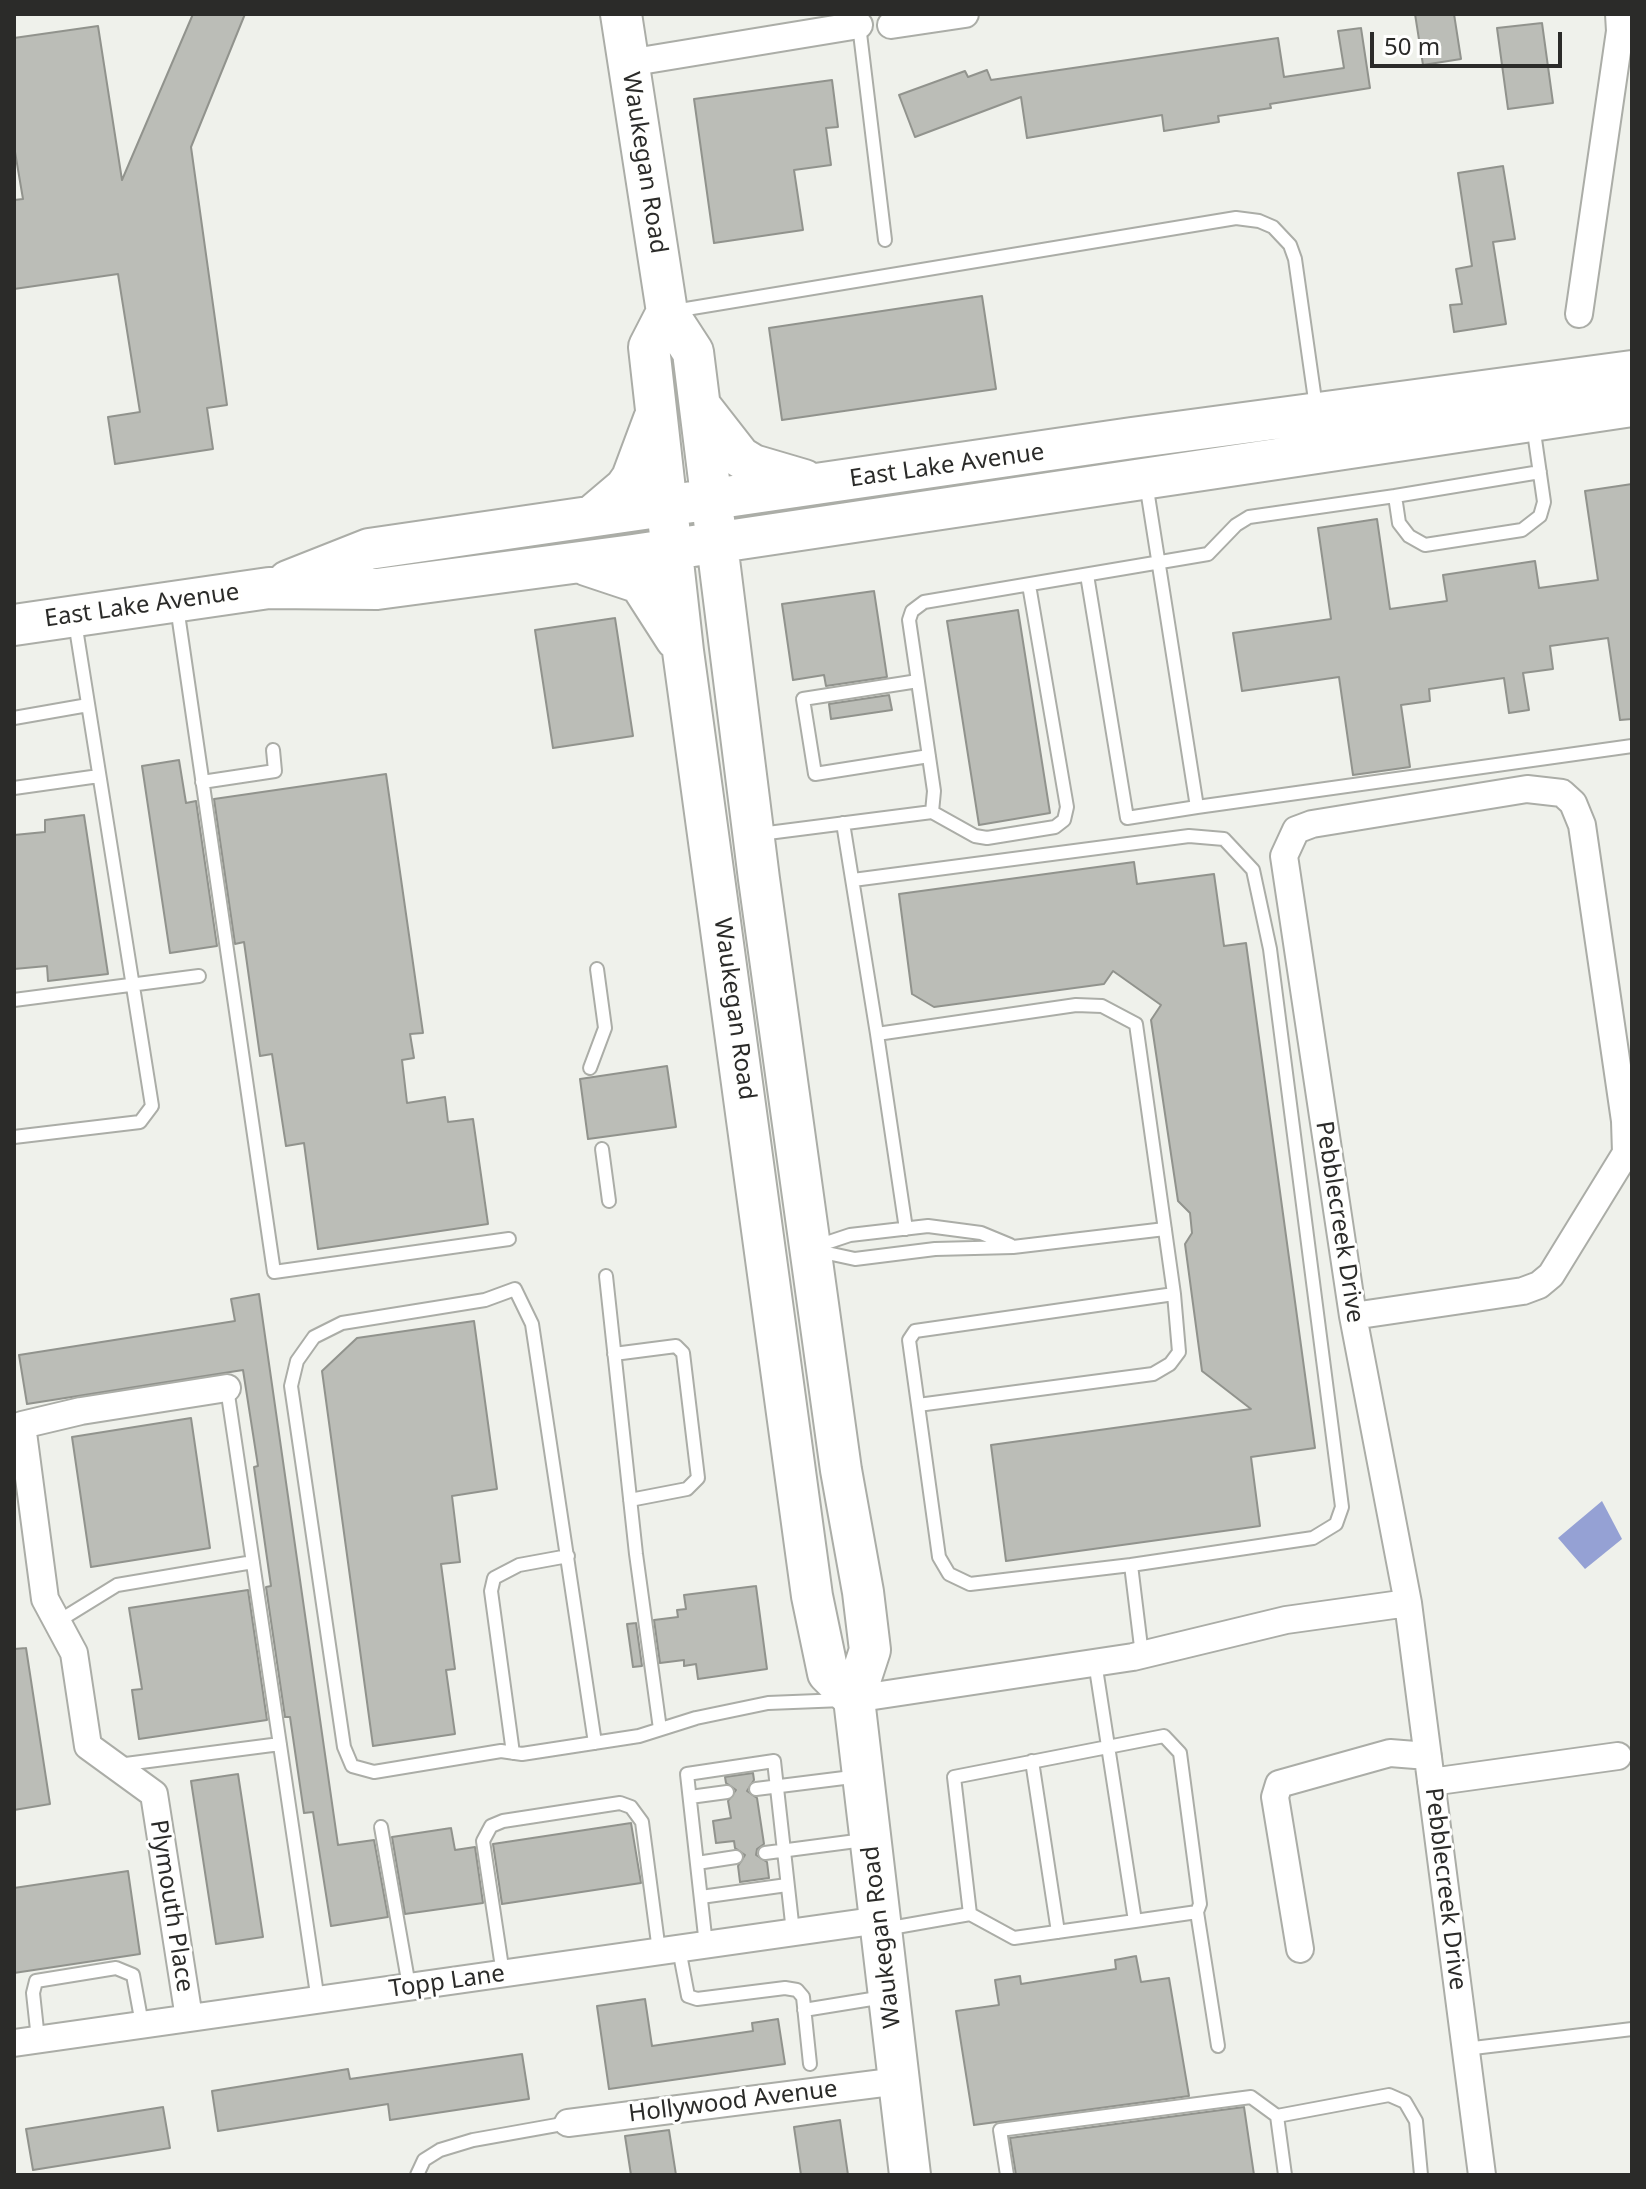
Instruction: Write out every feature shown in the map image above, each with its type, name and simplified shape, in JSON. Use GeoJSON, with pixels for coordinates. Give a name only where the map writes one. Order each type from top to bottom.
{"type":"FeatureCollection","features":[{"type":"Feature","properties":{"kind":"main road","name":"Waukegan Road"},"geometry":{"type":"LineString","coordinates":[[621,14],[667,312],[693,352],[753,835],[870,1650],[854,1699],[910,2175]]}},
{"type":"Feature","properties":{"kind":"main road","name":"Waukegan Road"},"geometry":{"type":"LineString","coordinates":[[667,312],[649,347],[683,651],[812,1596],[828,1673],[854,1699]]}},
{"type":"Feature","properties":{"kind":"main road","name":"East Lake Avenue"},"geometry":{"type":"LineString","coordinates":[[269,588],[369,549],[1632,371]]}},
{"type":"Feature","properties":{"kind":"main road"},"geometry":{"type":"LineString","coordinates":[[700,405],[740,457],[780,474],[823,484]]}},
{"type":"Feature","properties":{"kind":"main road","name":"East Lake Avenue"},"geometry":{"type":"LineString","coordinates":[[14,625],[269,588],[377,589],[578,563],[1632,406]]}},
{"type":"Feature","properties":{"kind":"main road"},"geometry":{"type":"LineString","coordinates":[[592,516],[632,478],[657,411]]}},
{"type":"Feature","properties":{"kind":"main road"},"geometry":{"type":"LineString","coordinates":[[730,649],[746,576],[752,566],[791,533]]}},
{"type":"Feature","properties":{"kind":"main road"},"geometry":{"type":"LineString","coordinates":[[578,563],[640,583],[683,651]]}},
{"type":"Feature","properties":{"kind":"street"},"geometry":{"type":"LineString","coordinates":[[891,25],[965,14]]}},
{"type":"Feature","properties":{"kind":"street"},"geometry":{"type":"LineString","coordinates":[[1579,314],[1620,31],[1619,14]]}},
{"type":"Feature","properties":{"kind":"street"},"geometry":{"type":"LineString","coordinates":[[628,63],[858,20]]}},
{"type":"Feature","properties":{"kind":"street","name":"Pebblecreek Drive"},"geometry":{"type":"LineString","coordinates":[[1353,1316],[1523,1291],[1539,1285],[1551,1275],[1626,1153],[1625,1121],[1582,825],[1573,803],[1562,793],[1527,789],[1312,824],[1296,830],[1284,856],[1353,1316],[1408,1603],[1482,2175]]}},
{"type":"Feature","properties":{"kind":"street","name":"Plymouth Place"},"geometry":{"type":"LineString","coordinates":[[189,2018],[154,1794],[88,1746],[74,1653],[45,1599],[22,1425],[81,1411],[227,1388]]}},
{"type":"Feature","properties":{"kind":"street"},"geometry":{"type":"LineString","coordinates":[[854,1699],[1142,1655],[1286,1620],[1408,1603]]}},
{"type":"Feature","properties":{"kind":"street"},"geometry":{"type":"LineString","coordinates":[[1300,1949],[1275,1797],[1279,1784],[1390,1753],[1429,1769],[1618,1756]]}},
{"type":"Feature","properties":{"kind":"street","name":"Topp Lane"},"geometry":{"type":"LineString","coordinates":[[26,2041],[793,1932],[880,1925]]}},
{"type":"Feature","properties":{"kind":"street","name":"Hollywood Avenue"},"geometry":{"type":"LineString","coordinates":[[568,2123],[899,2081]]}},
{"type":"Feature","properties":{"kind":"lane"},"geometry":{"type":"LineString","coordinates":[[858,20],[885,240]]}},
{"type":"Feature","properties":{"kind":"lane"},"geometry":{"type":"LineString","coordinates":[[667,312],[1236,218],[1259,221],[1273,227],[1290,245],[1295,259],[1317,413]]}},
{"type":"Feature","properties":{"kind":"lane"},"geometry":{"type":"LineString","coordinates":[[1395,496],[1399,523],[1409,536],[1425,545],[1522,530],[1540,516],[1544,502],[1533,421]]}},
{"type":"Feature","properties":{"kind":"lane"},"geometry":{"type":"LineString","coordinates":[[932,812],[934,791],[909,620],[912,611],[924,602],[1208,554],[1236,525],[1249,517],[1540,472]]}},
{"type":"Feature","properties":{"kind":"lane"},"geometry":{"type":"LineString","coordinates":[[1145,480],[1197,807]]}},
{"type":"Feature","properties":{"kind":"lane"},"geometry":{"type":"LineString","coordinates":[[1087,575],[1127,818],[1632,746]]}},
{"type":"Feature","properties":{"kind":"lane"},"geometry":{"type":"LineString","coordinates":[[753,835],[932,812],[962,831],[987,838],[1055,827],[1064,820],[1067,807],[1029,585]]}},
{"type":"Feature","properties":{"kind":"lane"},"geometry":{"type":"LineString","coordinates":[[176,601],[274,1272],[509,1239]]}},
{"type":"Feature","properties":{"kind":"lane"},"geometry":{"type":"LineString","coordinates":[[14,1137],[140,1122],[152,1106],[74,616]]}},
{"type":"Feature","properties":{"kind":"lane"},"geometry":{"type":"LineString","coordinates":[[918,681],[803,699],[805,714],[815,774],[929,756]]}},
{"type":"Feature","properties":{"kind":"lane"},"geometry":{"type":"LineString","coordinates":[[14,718],[88,705]]}},
{"type":"Feature","properties":{"kind":"lane"},"geometry":{"type":"LineString","coordinates":[[202,782],[275,771],[273,750]]}},
{"type":"Feature","properties":{"kind":"lane"},"geometry":{"type":"LineString","coordinates":[[14,788],[99,776]]}},
{"type":"Feature","properties":{"kind":"lane"},"geometry":{"type":"LineString","coordinates":[[843,823],[906,1229]]}},
{"type":"Feature","properties":{"kind":"lane"},"geometry":{"type":"LineString","coordinates":[[853,880],[1189,836],[1224,839],[1253,870],[1270,949],[1342,1507],[1336,1524],[1313,1538],[1131,1565],[970,1584],[949,1574],[939,1557],[909,1340],[915,1331],[1174,1294]]}},
{"type":"Feature","properties":{"kind":"lane"},"geometry":{"type":"LineString","coordinates":[[590,1068],[605,1028],[597,969]]}},
{"type":"Feature","properties":{"kind":"lane"},"geometry":{"type":"LineString","coordinates":[[14,1000],[199,976]]}},
{"type":"Feature","properties":{"kind":"lane"},"geometry":{"type":"LineString","coordinates":[[877,1034],[1076,1005],[1102,1006],[1136,1024],[1174,1294],[1179,1352],[1170,1364],[1153,1374],[918,1405]]}},
{"type":"Feature","properties":{"kind":"lane"},"geometry":{"type":"LineString","coordinates":[[602,1149],[609,1201]]}},
{"type":"Feature","properties":{"kind":"lane"},"geometry":{"type":"LineString","coordinates":[[811,1249],[850,1235],[928,1226],[981,1233],[1013,1247]]}},
{"type":"Feature","properties":{"kind":"lane"},"geometry":{"type":"LineString","coordinates":[[811,1249],[855,1259],[935,1249],[1013,1247],[1165,1229]]}},
{"type":"Feature","properties":{"kind":"lane"},"geometry":{"type":"LineString","coordinates":[[606,1276],[636,1554],[660,1729]]}},
{"type":"Feature","properties":{"kind":"lane"},"geometry":{"type":"LineString","coordinates":[[595,1743],[532,1324],[515,1289],[485,1300],[342,1323],[314,1337],[297,1361],[291,1386],[344,1747],[352,1766],[374,1772],[501,1751],[513,1753],[595,1743],[768,1703],[854,1699]]}},
{"type":"Feature","properties":{"kind":"lane"},"geometry":{"type":"LineString","coordinates":[[614,1354],[676,1346],[683,1353],[698,1478],[687,1489],[630,1500]]}},
{"type":"Feature","properties":{"kind":"lane"},"geometry":{"type":"LineString","coordinates":[[227,1388],[318,2001]]}},
{"type":"Feature","properties":{"kind":"lane"},"geometry":{"type":"LineString","coordinates":[[513,1753],[491,1591],[494,1578],[519,1565],[568,1556]]}},
{"type":"Feature","properties":{"kind":"lane"},"geometry":{"type":"LineString","coordinates":[[57,1622],[117,1585],[253,1562]]}},
{"type":"Feature","properties":{"kind":"lane"},"geometry":{"type":"LineString","coordinates":[[1131,1565],[1142,1655]]}},
{"type":"Feature","properties":{"kind":"lane"},"geometry":{"type":"LineString","coordinates":[[1095,1662],[1135,1921]]}},
{"type":"Feature","properties":{"kind":"lane"},"geometry":{"type":"LineString","coordinates":[[970,1914],[954,1777],[1164,1736],[1180,1753],[1200,1904],[1197,1912],[1218,2046]]}},
{"type":"Feature","properties":{"kind":"lane"},"geometry":{"type":"LineString","coordinates":[[115,1766],[280,1744]]}},
{"type":"Feature","properties":{"kind":"lane"},"geometry":{"type":"LineString","coordinates":[[706,1945],[687,1774],[774,1761],[793,1932]]}},
{"type":"Feature","properties":{"kind":"lane"},"geometry":{"type":"LineString","coordinates":[[1032,1761],[1058,1932]]}},
{"type":"Feature","properties":{"kind":"lane"},"geometry":{"type":"LineString","coordinates":[[756,1789],[863,1775]]}},
{"type":"Feature","properties":{"kind":"lane"},"geometry":{"type":"LineString","coordinates":[[690,1797],[727,1792]]}},
{"type":"Feature","properties":{"kind":"lane"},"geometry":{"type":"LineString","coordinates":[[503,1974],[483,1841],[491,1826],[503,1821],[620,1803],[631,1807],[642,1822],[669,1950],[688,1996],[697,1999],[785,1988],[797,1990],[803,1997],[810,2064]]}},
{"type":"Feature","properties":{"kind":"lane"},"geometry":{"type":"LineString","coordinates":[[381,1827],[409,1986]]}},
{"type":"Feature","properties":{"kind":"lane"},"geometry":{"type":"LineString","coordinates":[[765,1853],[871,1839]]}},
{"type":"Feature","properties":{"kind":"lane"},"geometry":{"type":"LineString","coordinates":[[697,1863],[736,1857]]}},
{"type":"Feature","properties":{"kind":"lane"},"geometry":{"type":"LineString","coordinates":[[701,1897],[787,1885]]}},
{"type":"Feature","properties":{"kind":"lane"},"geometry":{"type":"LineString","coordinates":[[880,1925],[970,1914],[1014,1938],[1197,1912]]}},
{"type":"Feature","properties":{"kind":"lane"},"geometry":{"type":"LineString","coordinates":[[26,2041],[36,1981],[116,1968],[133,1975],[142,2024]]}},
{"type":"Feature","properties":{"kind":"lane"},"geometry":{"type":"LineString","coordinates":[[804,2010],[889,1996]]}},
{"type":"Feature","properties":{"kind":"lane"},"geometry":{"type":"LineString","coordinates":[[1465,2049],[1632,2029]]}},
{"type":"Feature","properties":{"kind":"lane"},"geometry":{"type":"LineString","coordinates":[[1277,2116],[1389,2095],[1405,2102],[1416,2121],[1421,2175]]}},
{"type":"Feature","properties":{"kind":"lane"},"geometry":{"type":"LineString","coordinates":[[1007,2175],[1000,2130],[1251,2097],[1277,2116],[1285,2175]]}},
{"type":"Feature","properties":{"kind":"lane"},"geometry":{"type":"LineString","coordinates":[[417,2175],[424,2160],[440,2150],[473,2140],[568,2123]]}},
{"type":"Feature","properties":{"kind":"water"},"geometry":{"type":"Polygon","coordinates":[[[1602,1501],[1622,1539],[1585,1569],[1558,1538],[1602,1501]]]}},
{"type":"Feature","properties":{"kind":"building"},"geometry":{"type":"Polygon","coordinates":[[[193,14],[245,14],[191,147],[227,405],[207,408],[213,449],[115,464],[108,417],[140,412],[118,274],[14,289],[14,200],[23,199],[14,146],[14,38],[98,26],[122,180],[193,14]]]}},
{"type":"Feature","properties":{"kind":"building"},"geometry":{"type":"Polygon","coordinates":[[[1415,14],[1454,14],[1461,59],[1423,65],[1415,14]]]}},
{"type":"Feature","properties":{"kind":"building"},"geometry":{"type":"Polygon","coordinates":[[[1542,23],[1553,103],[1508,109],[1497,28],[1542,23]]]}},
{"type":"Feature","properties":{"kind":"building"},"geometry":{"type":"Polygon","coordinates":[[[1361,28],[1370,88],[1270,104],[1271,108],[1218,116],[1219,122],[1164,131],[1162,115],[1027,138],[1021,97],[915,137],[899,95],[965,71],[968,77],[987,70],[991,80],[1278,38],[1284,77],[1344,68],[1338,31],[1361,28]]]}},
{"type":"Feature","properties":{"kind":"building"},"geometry":{"type":"Polygon","coordinates":[[[832,80],[838,127],[826,128],[831,165],[794,170],[803,230],[714,243],[694,99],[832,80]]]}},
{"type":"Feature","properties":{"kind":"building"},"geometry":{"type":"Polygon","coordinates":[[[1503,166],[1515,239],[1493,242],[1506,324],[1454,332],[1450,305],[1462,304],[1456,269],[1472,266],[1458,173],[1503,166]]]}},
{"type":"Feature","properties":{"kind":"building"},"geometry":{"type":"Polygon","coordinates":[[[982,296],[996,389],[782,420],[769,328],[982,296]]]}},
{"type":"Feature","properties":{"kind":"building"},"geometry":{"type":"Polygon","coordinates":[[[1632,484],[1632,719],[1620,720],[1608,638],[1550,646],[1553,669],[1523,673],[1529,710],[1509,713],[1504,678],[1429,689],[1430,701],[1401,705],[1410,767],[1353,775],[1339,677],[1242,691],[1233,633],[1331,619],[1318,528],[1377,519],[1390,609],[1447,601],[1443,575],[1535,561],[1539,588],[1598,580],[1585,491],[1632,484]]]}},
{"type":"Feature","properties":{"kind":"building"},"geometry":{"type":"Polygon","coordinates":[[[874,591],[887,677],[826,686],[824,675],[793,680],[782,604],[874,591]]]}},
{"type":"Feature","properties":{"kind":"building"},"geometry":{"type":"Polygon","coordinates":[[[1018,610],[1050,813],[979,825],[947,621],[1018,610]]]}},
{"type":"Feature","properties":{"kind":"building"},"geometry":{"type":"Polygon","coordinates":[[[615,618],[633,736],[553,748],[535,630],[615,618]]]}},
{"type":"Feature","properties":{"kind":"building"},"geometry":{"type":"Polygon","coordinates":[[[889,695],[892,710],[831,719],[829,704],[889,695]]]}},
{"type":"Feature","properties":{"kind":"building"},"geometry":{"type":"Polygon","coordinates":[[[179,760],[186,803],[196,801],[217,946],[170,953],[142,766],[179,760]]]}},
{"type":"Feature","properties":{"kind":"building"},"geometry":{"type":"Polygon","coordinates":[[[386,774],[423,1033],[410,1034],[414,1058],[402,1060],[407,1103],[445,1097],[448,1122],[473,1119],[488,1224],[318,1249],[304,1143],[286,1146],[272,1054],[260,1056],[244,942],[235,944],[214,799],[386,774]]]}},
{"type":"Feature","properties":{"kind":"building"},"geometry":{"type":"Polygon","coordinates":[[[84,815],[108,974],[48,981],[47,966],[14,969],[14,835],[45,832],[45,820],[84,815]]]}},
{"type":"Feature","properties":{"kind":"building"},"geometry":{"type":"Polygon","coordinates":[[[1134,862],[1137,884],[1214,874],[1224,946],[1246,943],[1315,1448],[1251,1457],[1260,1526],[1006,1561],[991,1445],[1251,1409],[1202,1371],[1185,1244],[1192,1233],[1190,1213],[1178,1201],[1151,1020],[1161,1005],[1113,971],[1104,984],[934,1007],[912,994],[899,894],[1134,862]]]}},
{"type":"Feature","properties":{"kind":"building"},"geometry":{"type":"Polygon","coordinates":[[[667,1066],[676,1127],[588,1139],[580,1079],[667,1066]]]}},
{"type":"Feature","properties":{"kind":"building"},"geometry":{"type":"Polygon","coordinates":[[[259,1294],[338,1845],[374,1840],[388,1917],[331,1926],[313,1812],[304,1813],[290,1717],[285,1717],[266,1587],[271,1586],[254,1467],[258,1466],[243,1370],[27,1404],[19,1355],[235,1321],[231,1299],[259,1294]]]}},
{"type":"Feature","properties":{"kind":"building"},"geometry":{"type":"Polygon","coordinates":[[[474,1321],[497,1489],[452,1496],[460,1562],[441,1564],[455,1669],[446,1670],[455,1734],[373,1746],[322,1371],[357,1338],[474,1321]]]}},
{"type":"Feature","properties":{"kind":"building"},"geometry":{"type":"Polygon","coordinates":[[[191,1418],[210,1548],[91,1567],[72,1437],[191,1418]]]}},
{"type":"Feature","properties":{"kind":"building"},"geometry":{"type":"Polygon","coordinates":[[[756,1586],[767,1669],[698,1679],[696,1664],[684,1666],[684,1660],[660,1663],[654,1620],[678,1617],[677,1610],[686,1609],[684,1595],[756,1586]]]}},
{"type":"Feature","properties":{"kind":"building"},"geometry":{"type":"Polygon","coordinates":[[[248,1590],[267,1720],[139,1739],[132,1690],[142,1689],[129,1608],[248,1590]]]}},
{"type":"Feature","properties":{"kind":"building"},"geometry":{"type":"Polygon","coordinates":[[[636,1623],[642,1666],[633,1667],[627,1624],[636,1623]]]}},
{"type":"Feature","properties":{"kind":"building"},"geometry":{"type":"Polygon","coordinates":[[[26,1648],[50,1804],[14,1810],[14,1649],[26,1648]]]}},
{"type":"Feature","properties":{"kind":"building"},"geometry":{"type":"Polygon","coordinates":[[[753,1773],[754,1780],[747,1791],[757,1798],[764,1844],[757,1849],[756,1855],[767,1862],[769,1878],[740,1882],[738,1866],[745,1855],[735,1848],[734,1841],[716,1843],[713,1821],[731,1818],[728,1801],[736,1790],[726,1783],[725,1777],[753,1773]]]}},
{"type":"Feature","properties":{"kind":"building"},"geometry":{"type":"Polygon","coordinates":[[[238,1774],[263,1937],[216,1944],[191,1781],[238,1774]]]}},
{"type":"Feature","properties":{"kind":"building"},"geometry":{"type":"Polygon","coordinates":[[[631,1823],[641,1883],[502,1904],[493,1844],[631,1823]]]}},
{"type":"Feature","properties":{"kind":"building"},"geometry":{"type":"Polygon","coordinates":[[[451,1828],[455,1850],[475,1847],[483,1903],[405,1914],[392,1837],[451,1828]]]}},
{"type":"Feature","properties":{"kind":"building"},"geometry":{"type":"Polygon","coordinates":[[[128,1871],[140,1954],[14,1973],[14,1888],[128,1871]]]}},
{"type":"Feature","properties":{"kind":"building"},"geometry":{"type":"Polygon","coordinates":[[[1136,1956],[1141,1982],[1169,1978],[1189,2096],[974,2125],[956,2011],[999,2005],[995,1980],[1020,1976],[1021,1984],[1116,1969],[1115,1960],[1136,1956]]]}},
{"type":"Feature","properties":{"kind":"building"},"geometry":{"type":"Polygon","coordinates":[[[645,1999],[652,2046],[753,2031],[752,2023],[778,2019],[785,2064],[609,2089],[597,2006],[645,1999]]]}},
{"type":"Feature","properties":{"kind":"building"},"geometry":{"type":"Polygon","coordinates":[[[522,2054],[529,2099],[390,2120],[388,2104],[218,2131],[212,2091],[348,2069],[350,2079],[522,2054]]]}},
{"type":"Feature","properties":{"kind":"building"},"geometry":{"type":"Polygon","coordinates":[[[163,2107],[170,2148],[33,2170],[26,2129],[163,2107]]]}},
{"type":"Feature","properties":{"kind":"building"},"geometry":{"type":"Polygon","coordinates":[[[1244,2107],[1254,2175],[1016,2175],[1010,2138],[1244,2107]]]}},
{"type":"Feature","properties":{"kind":"building"},"geometry":{"type":"Polygon","coordinates":[[[840,2120],[848,2175],[801,2175],[794,2127],[840,2120]]]}},
{"type":"Feature","properties":{"kind":"building"},"geometry":{"type":"Polygon","coordinates":[[[669,2130],[676,2175],[631,2175],[625,2136],[669,2130]]]}}]}
